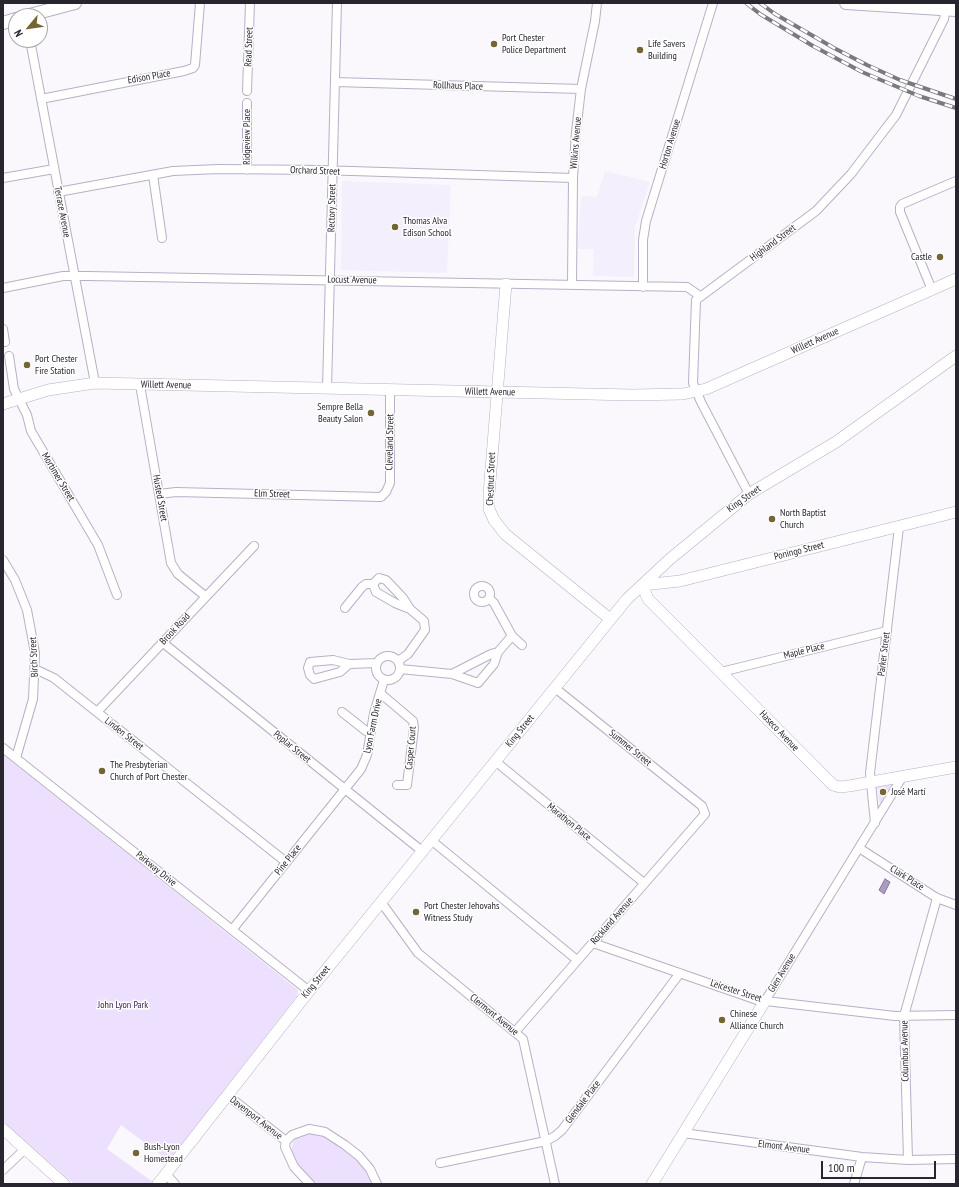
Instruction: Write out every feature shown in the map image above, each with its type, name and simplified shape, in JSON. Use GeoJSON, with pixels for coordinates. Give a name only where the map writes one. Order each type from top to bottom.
{"type":"FeatureCollection","features":[{"type":"Feature","properties":{"kind":"main road"},"geometry":{"type":"LineString","coordinates":[[48,10],[75,3]]}},
{"type":"Feature","properties":{"kind":"main road"},"geometry":{"type":"LineString","coordinates":[[846,3],[950,7]]}},
{"type":"Feature","properties":{"kind":"street","name":"Edison Place"},"geometry":{"type":"LineString","coordinates":[[41,99],[193,68],[195,64],[200,3]]}},
{"type":"Feature","properties":{"kind":"street","name":"Read Street"},"geometry":{"type":"LineString","coordinates":[[247,91],[250,3]]}},
{"type":"Feature","properties":{"kind":"street","name":"Rectory Street"},"geometry":{"type":"LineString","coordinates":[[327,388],[337,3]]}},
{"type":"Feature","properties":{"kind":"street","name":"Wilkins Avenue"},"geometry":{"type":"LineString","coordinates":[[572,284],[573,178],[576,132],[581,89],[595,21],[597,3]]}},
{"type":"Feature","properties":{"kind":"street","name":"Horton Avenue"},"geometry":{"type":"LineString","coordinates":[[643,287],[643,240],[646,221],[714,3]]}},
{"type":"Feature","properties":{"kind":"street","name":"Highland Street"},"geometry":{"type":"LineString","coordinates":[[700,296],[816,211],[851,174],[896,115],[950,7]]}},
{"type":"Feature","properties":{"kind":"street","name":"Terrace Avenue"},"geometry":{"type":"LineString","coordinates":[[31,48],[95,383]]}},
{"type":"Feature","properties":{"kind":"street","name":"Rollhaus Place"},"geometry":{"type":"LineString","coordinates":[[335,82],[581,89]]}},
{"type":"Feature","properties":{"kind":"street","name":"Ridgeview Place"},"geometry":{"type":"LineString","coordinates":[[247,104],[247,170]]}},
{"type":"Feature","properties":{"kind":"street"},"geometry":{"type":"LineString","coordinates":[[3,178],[54,169]]}},
{"type":"Feature","properties":{"kind":"street","name":"Orchard Street"},"geometry":{"type":"LineString","coordinates":[[58,192],[174,171],[332,171],[573,178]]}},
{"type":"Feature","properties":{"kind":"street"},"geometry":{"type":"LineString","coordinates":[[153,175],[162,238]]}},
{"type":"Feature","properties":{"kind":"street"},"geometry":{"type":"LineString","coordinates":[[932,290],[900,212],[900,207],[902,204],[956,181]]}},
{"type":"Feature","properties":{"kind":"street","name":"Locust Avenue"},"geometry":{"type":"LineString","coordinates":[[3,288],[74,276],[687,287],[700,296]]}},
{"type":"Feature","properties":{"kind":"street","name":"Willett Avenue"},"geometry":{"type":"LineString","coordinates":[[3,404],[19,398],[67,386],[95,383],[670,396],[697,392],[956,279]]}},
{"type":"Feature","properties":{"kind":"street","name":"Chestnut Street"},"geometry":{"type":"LineString","coordinates":[[506,284],[489,509],[494,520],[505,534],[610,619]]}},
{"type":"Feature","properties":{"kind":"street"},"geometry":{"type":"LineString","coordinates":[[700,296],[696,300],[694,310],[693,383],[749,494]]}},
{"type":"Feature","properties":{"kind":"street"},"geometry":{"type":"LineString","coordinates":[[3,329],[5,342]]}},
{"type":"Feature","properties":{"kind":"street","name":"Mortimer Street"},"geometry":{"type":"LineString","coordinates":[[9,356],[14,389],[27,415],[36,440],[98,545],[116,594]]}},
{"type":"Feature","properties":{"kind":"street","name":"King Street"},"geometry":{"type":"LineString","coordinates":[[158,1184],[380,902],[627,598],[749,494],[836,442],[956,356]]}},
{"type":"Feature","properties":{"kind":"street","name":"Husted Street"},"geometry":{"type":"LineString","coordinates":[[140,385],[171,563],[178,574],[205,596]]}},
{"type":"Feature","properties":{"kind":"street","name":"Cleveland Street"},"geometry":{"type":"LineString","coordinates":[[385,494],[390,483],[390,390]]}},
{"type":"Feature","properties":{"kind":"street","name":"Elm Street"},"geometry":{"type":"LineString","coordinates":[[159,494],[176,492],[376,497],[385,494]]}},
{"type":"Feature","properties":{"kind":"street","name":"Poningo Street"},"geometry":{"type":"LineString","coordinates":[[642,585],[680,580],[956,512]]}},
{"type":"Feature","properties":{"kind":"street","name":"Parker Street"},"geometry":{"type":"LineString","coordinates":[[871,782],[870,773],[899,527]]}},
{"type":"Feature","properties":{"kind":"street","name":"Brook Road"},"geometry":{"type":"LineString","coordinates":[[97,712],[205,596],[254,546]]}},
{"type":"Feature","properties":{"kind":"street","name":"Birch Street"},"geometry":{"type":"LineString","coordinates":[[3,560],[15,580],[27,610],[35,653],[33,699],[16,758]]}},
{"type":"Feature","properties":{"kind":"street"},"geometry":{"type":"LineString","coordinates":[[345,608],[366,584],[373,584],[379,578],[386,580],[403,598],[410,609],[424,621],[425,630],[399,665]]}},
{"type":"Feature","properties":{"kind":"street"},"geometry":{"type":"LineString","coordinates":[[373,584],[376,592],[395,603],[410,609]]}},
{"type":"Feature","properties":{"kind":"street","name":"Haseco Avenue"},"geometry":{"type":"LineString","coordinates":[[642,585],[648,599],[832,785],[840,787],[956,767]]}},
{"type":"Feature","properties":{"kind":"street"},"geometry":{"type":"LineString","coordinates":[[489,598],[494,603],[512,636],[522,645]]}},
{"type":"Feature","properties":{"kind":"street","name":"Maple Place"},"geometry":{"type":"LineString","coordinates":[[721,672],[887,631]]}},
{"type":"Feature","properties":{"kind":"street"},"geometry":{"type":"LineString","coordinates":[[399,665],[452,674],[478,683],[494,664],[498,652],[512,636]]}},
{"type":"Feature","properties":{"kind":"street","name":"Poplar Street"},"geometry":{"type":"LineString","coordinates":[[162,642],[422,851]]}},
{"type":"Feature","properties":{"kind":"street"},"geometry":{"type":"LineString","coordinates":[[452,674],[498,652]]}},
{"type":"Feature","properties":{"kind":"street"},"geometry":{"type":"LineString","coordinates":[[349,664],[377,663],[386,656],[394,658],[399,665],[399,674],[394,679],[384,680],[377,675],[377,663]]}},
{"type":"Feature","properties":{"kind":"street","name":"Linden Street"},"geometry":{"type":"LineString","coordinates":[[35,669],[54,678],[286,862]]}},
{"type":"Feature","properties":{"kind":"street","name":"Lyon Farm Drive"},"geometry":{"type":"LineString","coordinates":[[343,789],[365,762],[370,732],[384,680]]}},
{"type":"Feature","properties":{"kind":"street","name":"Summer Street"},"geometry":{"type":"LineString","coordinates":[[555,688],[705,810]]}},
{"type":"Feature","properties":{"kind":"street","name":"Casper Court"},"geometry":{"type":"LineString","coordinates":[[380,693],[413,721],[414,728],[407,785],[397,785]]}},
{"type":"Feature","properties":{"kind":"street"},"geometry":{"type":"LineString","coordinates":[[342,712],[366,731],[370,732]]}},
{"type":"Feature","properties":{"kind":"street","name":"Parkway Drive"},"geometry":{"type":"LineString","coordinates":[[3,748],[309,991]]}},
{"type":"Feature","properties":{"kind":"street","name":"Marathon Place"},"geometry":{"type":"LineString","coordinates":[[495,761],[644,883]]}},
{"type":"Feature","properties":{"kind":"street","name":"Glen Avenue"},"geometry":{"type":"LineString","coordinates":[[652,1184],[859,848],[876,823],[903,776]]}},
{"type":"Feature","properties":{"kind":"street"},"geometry":{"type":"LineString","coordinates":[[871,782],[876,823]]}},
{"type":"Feature","properties":{"kind":"street","name":"Pine Place"},"geometry":{"type":"LineString","coordinates":[[232,930],[343,789]]}},
{"type":"Feature","properties":{"kind":"street","name":"Rockland Avenue"},"geometry":{"type":"LineString","coordinates":[[515,1032],[644,883],[703,819],[705,810]]}},
{"type":"Feature","properties":{"kind":"street"},"geometry":{"type":"LineString","coordinates":[[431,840],[577,960]]}},
{"type":"Feature","properties":{"kind":"street","name":"Clark Place"},"geometry":{"type":"LineString","coordinates":[[859,848],[937,898],[956,905]]}},
{"type":"Feature","properties":{"kind":"street","name":"Columbus Avenue"},"geometry":{"type":"LineString","coordinates":[[908,1160],[904,1016],[937,898]]}},
{"type":"Feature","properties":{"kind":"street","name":"Clermont Avenue"},"geometry":{"type":"LineString","coordinates":[[380,902],[418,953],[523,1039],[555,1184]]}},
{"type":"Feature","properties":{"kind":"street","name":"Leicester Street"},"geometry":{"type":"LineString","coordinates":[[593,943],[757,1000],[904,1016],[956,1015]]}},
{"type":"Feature","properties":{"kind":"street","name":"Glendale Place"},"geometry":{"type":"LineString","coordinates":[[440,1163],[546,1141],[562,1130],[680,973]]}},
{"type":"Feature","properties":{"kind":"street","name":"Davenport Avenue"},"geometry":{"type":"LineString","coordinates":[[227,1095],[286,1141]]}},
{"type":"Feature","properties":{"kind":"street"},"geometry":{"type":"LineString","coordinates":[[3,1129],[64,1184]]}},
{"type":"Feature","properties":{"kind":"street","name":"Davenport Avenue"},"geometry":{"type":"LineString","coordinates":[[310,1184],[299,1174],[291,1162],[285,1147],[286,1141],[292,1135],[308,1129],[326,1132],[359,1156],[370,1169],[377,1184]]}},
{"type":"Feature","properties":{"kind":"street","name":"Elmont Avenue"},"geometry":{"type":"LineString","coordinates":[[684,1133],[862,1157],[908,1160],[956,1159]]}},
{"type":"Feature","properties":{"kind":"street"},"geometry":{"type":"LineString","coordinates":[[3,1170],[25,1149]]}},
{"type":"Feature","properties":{"kind":"street"},"geometry":{"type":"LineString","coordinates":[[854,1184],[862,1157]]}},
{"type":"Feature","properties":{"kind":"street"},"geometry":{"type":"LineString","coordinates":[[166,1174],[175,1184]]}},
{"type":"Feature","properties":{"kind":"shaded area"},"geometry":{"type":"Polygon","coordinates":[[[605,171],[650,182],[635,227],[634,277],[593,276],[594,249],[578,249],[581,196],[597,197],[605,171]]]}},
{"type":"Feature","properties":{"kind":"shaded area","name":"Thomas Alva Edison School"},"geometry":{"type":"Polygon","coordinates":[[[342,181],[451,185],[447,273],[341,270],[342,181]]]}},
{"type":"Feature","properties":{"kind":"shaded area"},"geometry":{"type":"Polygon","coordinates":[[[885,879],[890,882],[884,894],[879,890],[885,879]]]}},
{"type":"Feature","properties":{"kind":"green space","name":"John Lyon Park"},"geometry":{"type":"Polygon","coordinates":[[[3,754],[298,990],[297,996],[169,1161],[121,1125],[107,1149],[153,1182],[152,1184],[74,1184],[3,1121],[3,754]]]}},
{"type":"Feature","properties":{"kind":"green space"},"geometry":{"type":"Polygon","coordinates":[[[891,784],[891,789],[880,805],[877,787],[891,784]]]}},
{"type":"Feature","properties":{"kind":"green space"},"geometry":{"type":"Polygon","coordinates":[[[308,1133],[324,1135],[356,1157],[367,1172],[373,1184],[316,1184],[300,1169],[290,1153],[294,1140],[300,1135],[308,1133]]]}},
{"type":"Feature","properties":{"kind":"railway"},"geometry":{"type":"LineString","coordinates":[[746,3],[760,14],[813,46],[862,72],[919,96],[956,108]]}},
{"type":"Feature","properties":{"kind":"railway"},"geometry":{"type":"LineString","coordinates":[[760,3],[775,14],[867,65],[900,80],[956,99]]}},
{"type":"Feature","properties":{"kind":"place","name":"Port Chester Police Department"},"geometry":{"type":"Point","coordinates":[494,44]}},
{"type":"Feature","properties":{"kind":"place","name":"Life Savers Building"},"geometry":{"type":"Point","coordinates":[640,50]}},
{"type":"Feature","properties":{"kind":"place","name":"Thomas Alva Edison School"},"geometry":{"type":"Point","coordinates":[395,227]}},
{"type":"Feature","properties":{"kind":"place","name":"Castle"},"geometry":{"type":"Point","coordinates":[940,257]}},
{"type":"Feature","properties":{"kind":"place","name":"Port Chester Fire Station"},"geometry":{"type":"Point","coordinates":[27,365]}},
{"type":"Feature","properties":{"kind":"place","name":"Sempre Bella Beauty Salon"},"geometry":{"type":"Point","coordinates":[371,413]}},
{"type":"Feature","properties":{"kind":"place","name":"North Baptist Church"},"geometry":{"type":"Point","coordinates":[772,519]}},
{"type":"Feature","properties":{"kind":"place","name":"The Presbyterian Church of Port Chester"},"geometry":{"type":"Point","coordinates":[102,771]}},
{"type":"Feature","properties":{"kind":"place","name":"José Martí"},"geometry":{"type":"Point","coordinates":[883,792]}},
{"type":"Feature","properties":{"kind":"place","name":"Port Chester Jehovahs Witness Study"},"geometry":{"type":"Point","coordinates":[416,912]}},
{"type":"Feature","properties":{"kind":"place","name":"Chinese Alliance Church"},"geometry":{"type":"Point","coordinates":[722,1020]}},
{"type":"Feature","properties":{"kind":"place","name":"Bush-Lyon Homestead"},"geometry":{"type":"Point","coordinates":[136,1153]}}]}
